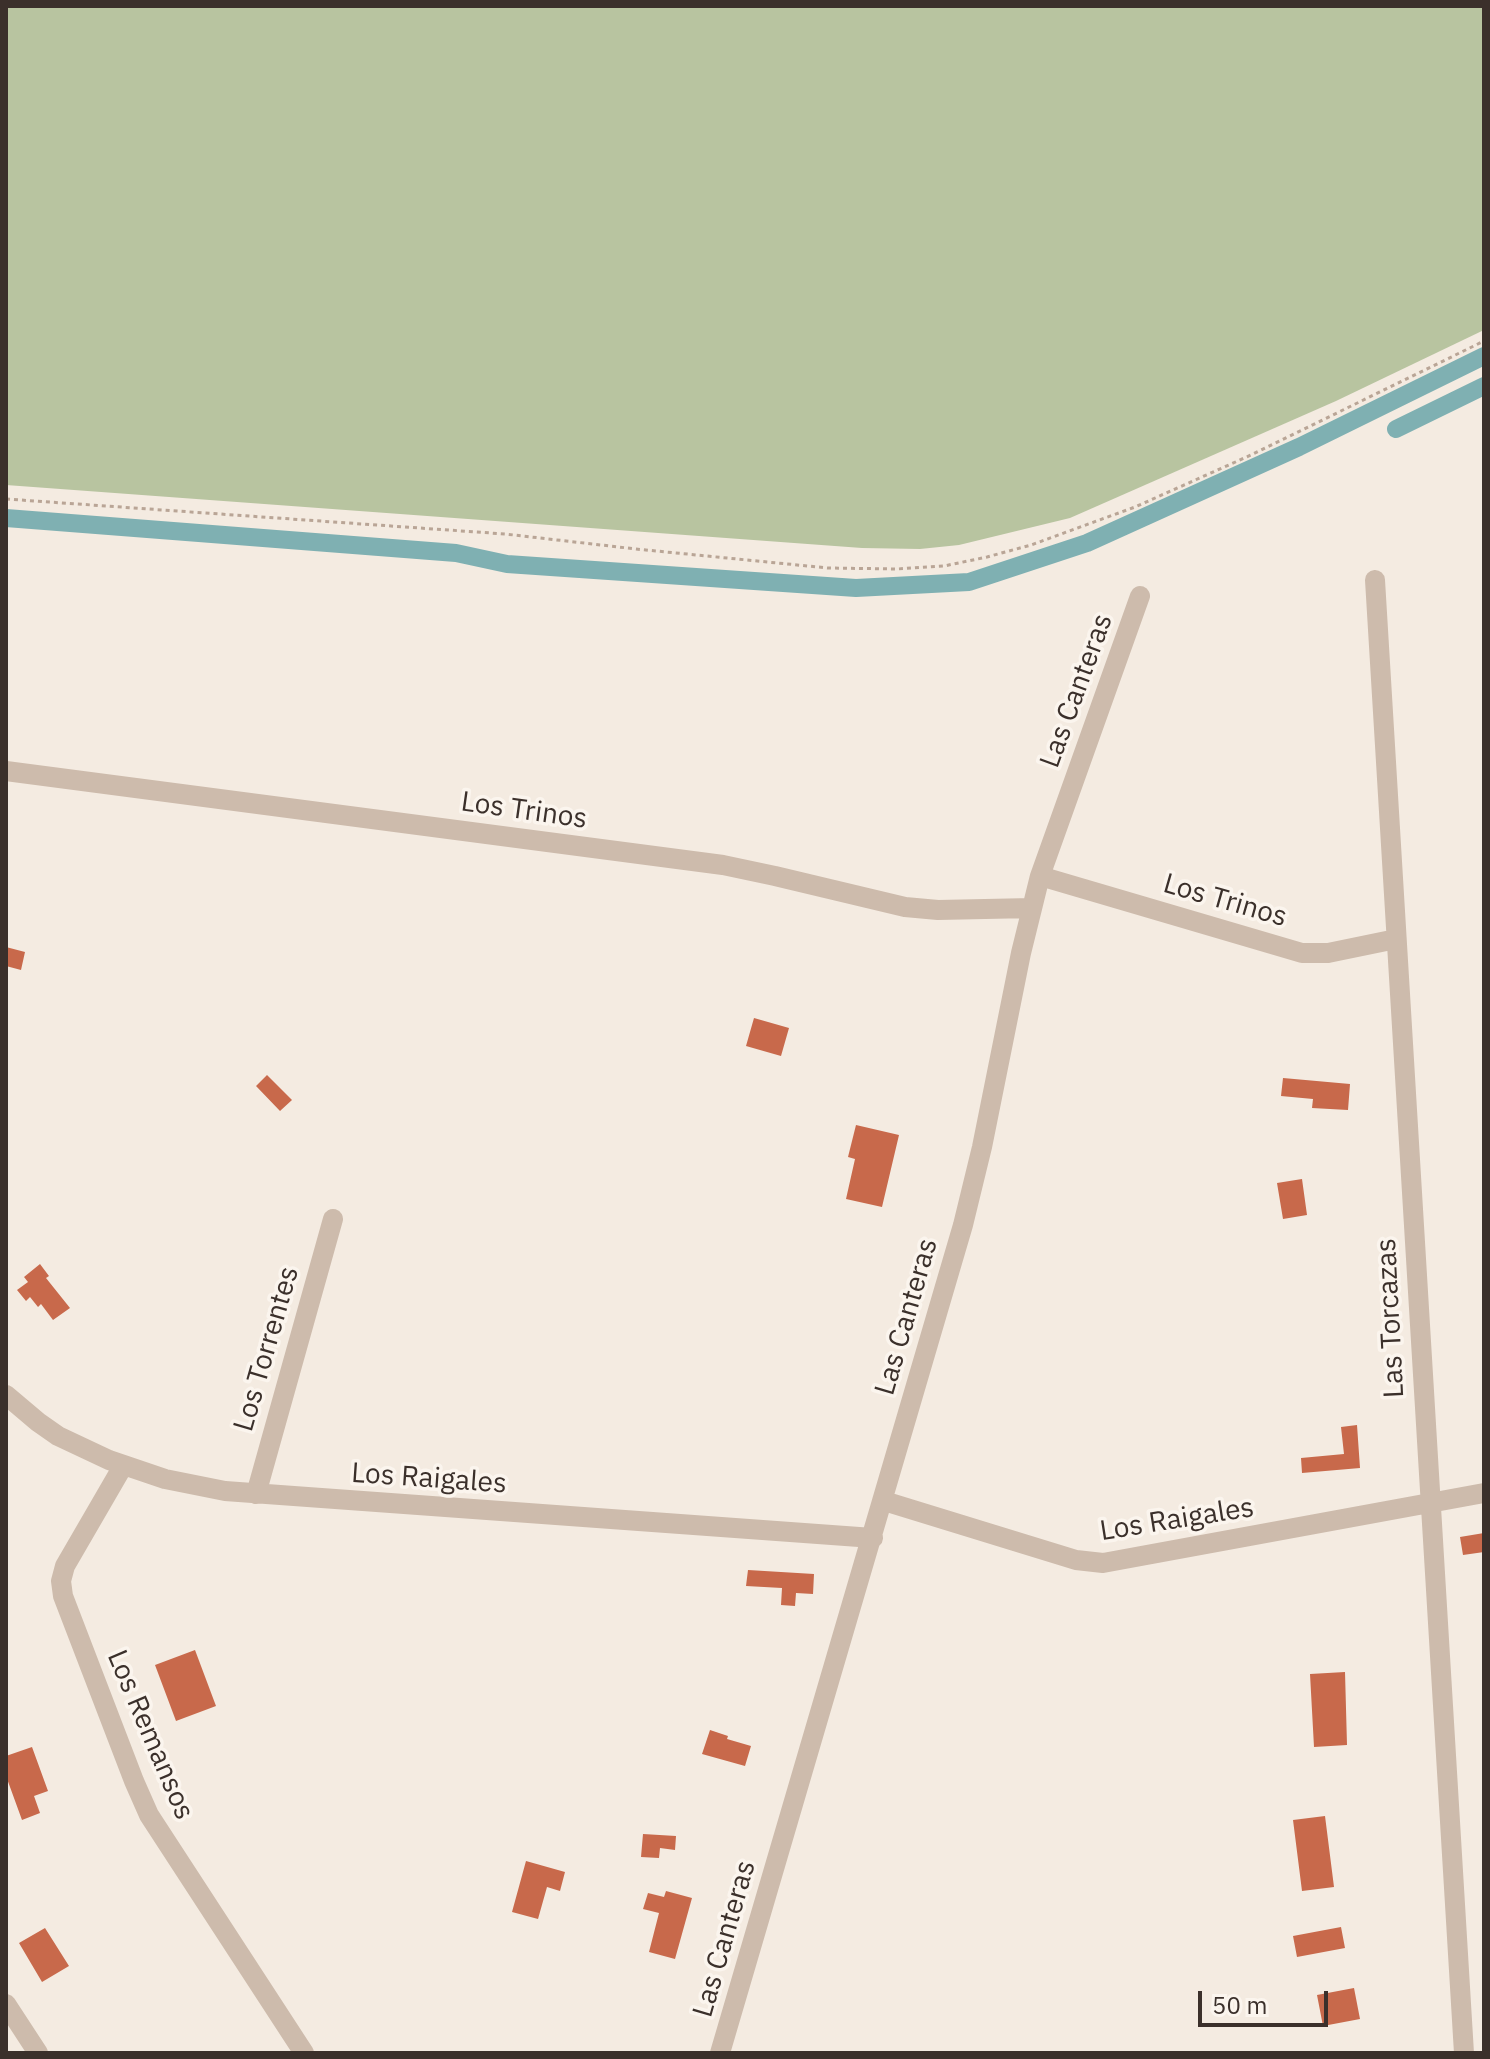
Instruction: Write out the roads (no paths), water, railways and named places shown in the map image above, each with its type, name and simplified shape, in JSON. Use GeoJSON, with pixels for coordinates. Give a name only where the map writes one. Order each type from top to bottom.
{"type":"FeatureCollection","features":[{"type":"Feature","properties":{"kind":"street","name":"Las Torcazas"},"geometry":{"type":"LineString","coordinates":[[1375,580],[1464,2053]]}},
{"type":"Feature","properties":{"kind":"street","name":"Las Canteras"},"geometry":{"type":"LineString","coordinates":[[720,2053],[884,1501],[972,1188],[1040,876],[1140,596]]}},
{"type":"Feature","properties":{"kind":"street","name":"Los Trinos"},"geometry":{"type":"LineString","coordinates":[[6,771],[723,865],[905,907],[938,910],[1032,908]]}},
{"type":"Feature","properties":{"kind":"street","name":"Los Trinos"},"geometry":{"type":"LineString","coordinates":[[1040,876],[1302,953],[1328,953],[1396,939]]}},
{"type":"Feature","properties":{"kind":"street","name":"Los Torrentes"},"geometry":{"type":"LineString","coordinates":[[256,1494],[333,1219]]}},
{"type":"Feature","properties":{"kind":"street","name":"Los Raigales"},"geometry":{"type":"LineString","coordinates":[[6,1395],[58,1436],[123,1466],[195,1486],[256,1494],[873,1538]]}},
{"type":"Feature","properties":{"kind":"street","name":"Los Remansos"},"geometry":{"type":"LineString","coordinates":[[123,1466],[65,1566],[61,1581],[63,1596],[149,1815],[304,2053]]}},
{"type":"Feature","properties":{"kind":"street","name":"Los Raigales"},"geometry":{"type":"LineString","coordinates":[[884,1501],[1076,1560],[1103,1563],[1484,1493]]}},
{"type":"Feature","properties":{"kind":"street"},"geometry":{"type":"LineString","coordinates":[[6,2004],[38,2053]]}},
{"type":"Feature","properties":{"kind":"waterway"},"geometry":{"type":"LineString","coordinates":[[6,518],[456,553],[507,564],[856,588],[969,582],[1087,543],[1299,447],[1484,356]]}},
{"type":"Feature","properties":{"kind":"waterway"},"geometry":{"type":"LineString","coordinates":[[1396,429],[1484,386]]}}]}
